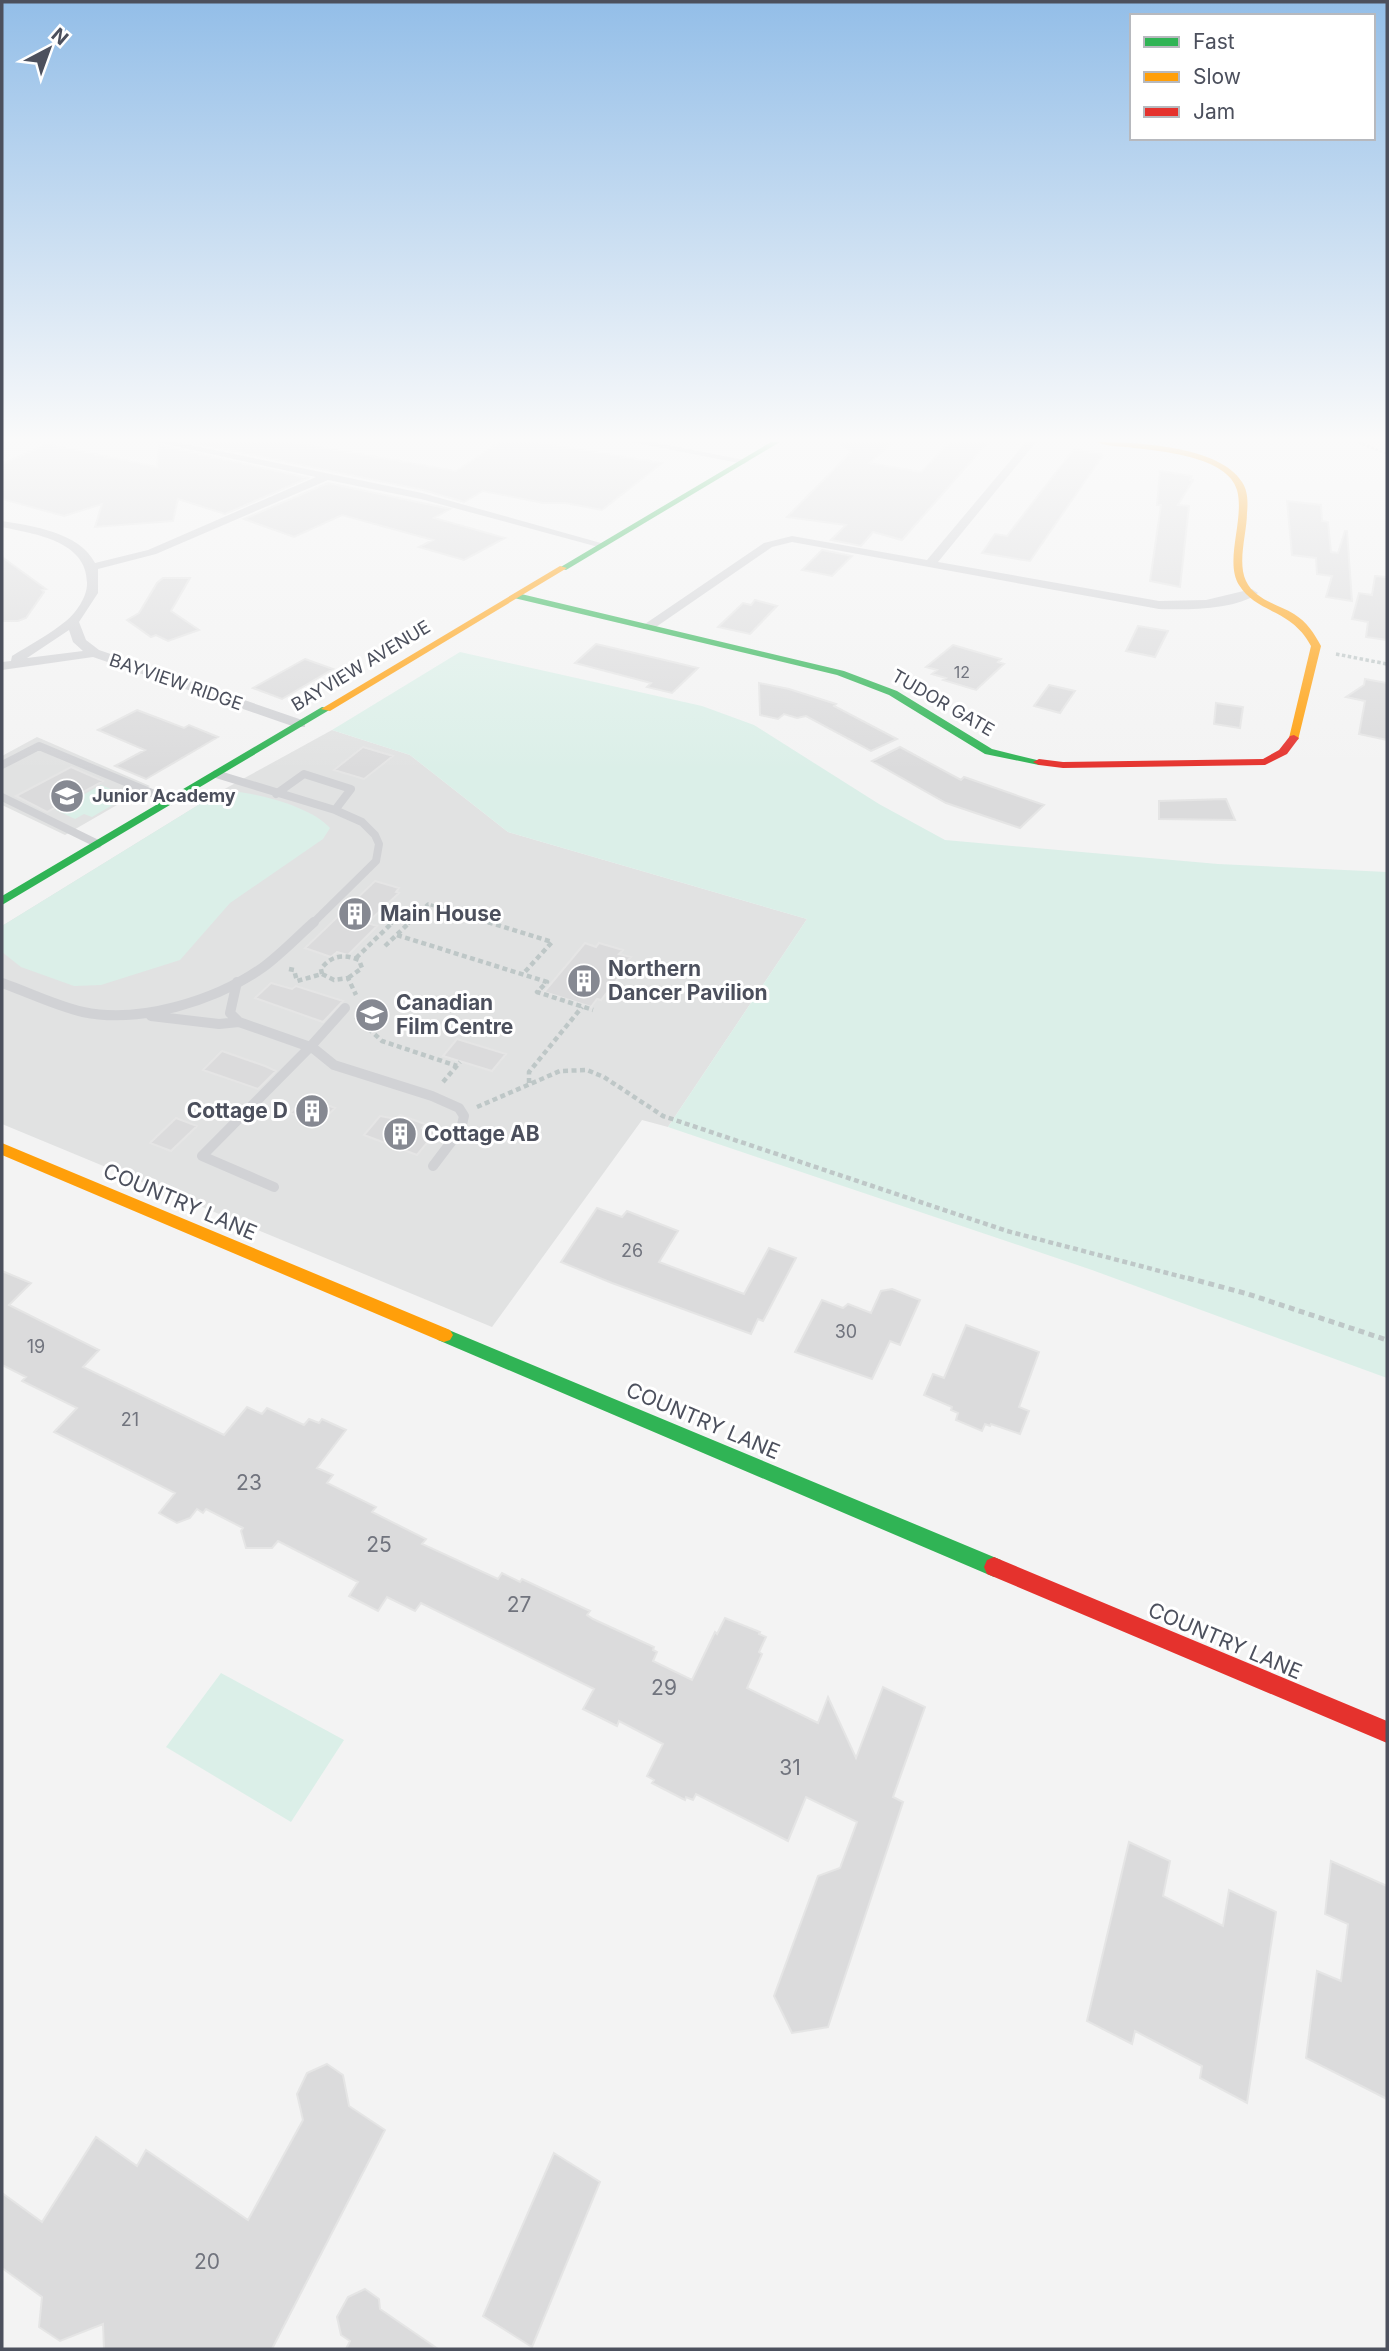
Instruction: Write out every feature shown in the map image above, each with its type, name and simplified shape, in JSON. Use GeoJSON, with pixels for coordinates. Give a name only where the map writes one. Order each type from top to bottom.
{"type":"FeatureCollection","features":[{"type":"Feature","properties":{"kind":"street"},"geometry":{"type":"LineString","coordinates":[[82,552],[92,567],[93,591],[73,622],[80,642],[94,653]]}},
{"type":"Feature","properties":{"kind":"street"},"geometry":{"type":"LineString","coordinates":[[92,567],[153,552]]}},
{"type":"Feature","properties":{"kind":"street","name":"BAYVIEW AVENUE"},"geometry":{"type":"LineString","coordinates":[[2,901],[591,552]]}},
{"type":"Feature","properties":{"kind":"street"},"geometry":{"type":"LineString","coordinates":[[648,626],[757,552]]}},
{"type":"Feature","properties":{"kind":"street"},"geometry":{"type":"LineString","coordinates":[[874,552],[1159,605],[1221,604],[1252,593]]}},
{"type":"Feature","properties":{"kind":"street"},"geometry":{"type":"LineString","coordinates":[[931,562],[940,552]]}},
{"type":"Feature","properties":{"kind":"street"},"geometry":{"type":"LineString","coordinates":[[1239,552],[1238,566],[1243,584],[1252,593],[1301,621],[1312,635],[1315,650]]}},
{"type":"Feature","properties":{"kind":"street","name":"TUDOR GATE"},"geometry":{"type":"LineString","coordinates":[[517,596],[840,673],[893,693],[989,752],[1038,764],[1265,762],[1290,747],[1296,735],[1315,650]]}},
{"type":"Feature","properties":{"kind":"street","name":"BAYVIEW RIDGE"},"geometry":{"type":"LineString","coordinates":[[6,665],[73,622]]}},
{"type":"Feature","properties":{"kind":"street","name":"BAYVIEW RIDGE"},"geometry":{"type":"LineString","coordinates":[[6,665],[94,653],[300,724]]}},
{"type":"Feature","properties":{"kind":"street","name":"COUNTRY LANE"},"geometry":{"type":"LineString","coordinates":[[2,1149],[1387,1732]]}},
{"type":"Feature","properties":{"kind":"lane"},"geometry":{"type":"LineString","coordinates":[[2,765],[39,746],[171,800]]}},
{"type":"Feature","properties":{"kind":"lane"},"geometry":{"type":"LineString","coordinates":[[142,1015],[190,1002],[237,982],[268,962],[326,912],[376,862],[380,851],[375,835],[362,822],[335,810],[216,774]]}},
{"type":"Feature","properties":{"kind":"lane"},"geometry":{"type":"LineString","coordinates":[[276,794],[304,774],[351,789],[335,810]]}},
{"type":"Feature","properties":{"kind":"lane"},"geometry":{"type":"LineString","coordinates":[[2,797],[98,844]]}},
{"type":"Feature","properties":{"kind":"lane"},"geometry":{"type":"LineString","coordinates":[[237,982],[230,1013],[239,1022]]}},
{"type":"Feature","properties":{"kind":"lane"},"geometry":{"type":"LineString","coordinates":[[2,983],[82,1012],[117,1016],[142,1015],[219,1024],[239,1022],[313,1048],[334,1065],[432,1096],[459,1108],[464,1116],[461,1129],[433,1166]]}},
{"type":"Feature","properties":{"kind":"lane"},"geometry":{"type":"LineString","coordinates":[[274,1187],[202,1156],[231,1123],[313,1048],[344,1010]]}},
{"type":"Feature","properties":{"kind":"path"},"geometry":{"type":"LineString","coordinates":[[1315,650],[1387,664]]}},
{"type":"Feature","properties":{"kind":"path"},"geometry":{"type":"LineString","coordinates":[[385,946],[428,904],[552,942],[523,974]]}},
{"type":"Feature","properties":{"kind":"path"},"geometry":{"type":"LineString","coordinates":[[356,958],[400,915],[413,919]]}},
{"type":"Feature","properties":{"kind":"path"},"geometry":{"type":"LineString","coordinates":[[397,935],[547,982],[537,992],[593,1010]]}},
{"type":"Feature","properties":{"kind":"path"},"geometry":{"type":"LineString","coordinates":[[322,974],[323,965],[336,956],[356,958]]}},
{"type":"Feature","properties":{"kind":"path"},"geometry":{"type":"LineString","coordinates":[[268,962],[294,970],[297,981],[322,974],[334,980],[348,978],[362,968],[356,958]]}},
{"type":"Feature","properties":{"kind":"path"},"geometry":{"type":"LineString","coordinates":[[348,978],[356,995],[344,1010],[362,1021],[382,1041],[458,1064],[432,1096]]}},
{"type":"Feature","properties":{"kind":"path"},"geometry":{"type":"LineString","coordinates":[[529,1083],[529,1072],[582,1007]]}},
{"type":"Feature","properties":{"kind":"path"},"geometry":{"type":"LineString","coordinates":[[459,1108],[478,1107],[560,1071],[587,1070],[604,1077],[663,1116],[1007,1231],[1248,1294],[1387,1340]]}},
{"type":"Feature","properties":{"kind":"shaded area"},"geometry":{"type":"Polygon","coordinates":[[[460,652],[702,706],[754,725],[879,804],[945,840],[1218,864],[1387,872],[1387,1378],[1092,1270],[668,1127],[807,919],[508,832],[410,755],[332,730],[460,652]]]}},
{"type":"Feature","properties":{"kind":"shaded area","name":"Canadian Film Centre"},"geometry":{"type":"Polygon","coordinates":[[[332,730],[410,755],[508,832],[807,919],[668,1127],[642,1120],[492,1327],[2,1124],[2,926],[221,791],[332,730]]]}},
{"type":"Feature","properties":{"kind":"shaded area","name":"Junior Academy"},"geometry":{"type":"Polygon","coordinates":[[[37,737],[150,786],[65,835],[2,805],[2,756],[37,737]]]}},
{"type":"Feature","properties":{"kind":"shaded area"},"geometry":{"type":"Polygon","coordinates":[[[101,785],[128,796],[92,817],[84,814],[75,819],[56,810],[101,785]]]}},
{"type":"Feature","properties":{"kind":"shaded area"},"geometry":{"type":"Polygon","coordinates":[[[221,791],[263,796],[295,806],[330,828],[323,839],[230,903],[180,960],[101,985],[74,986],[21,967],[2,952],[2,926],[221,791]]]}},
{"type":"Feature","properties":{"kind":"shaded area"},"geometry":{"type":"Polygon","coordinates":[[[221,1673],[344,1740],[291,1822],[166,1747],[221,1673]]]}},
{"type":"Feature","properties":{"kind":"building"},"geometry":{"type":"Polygon","coordinates":[[[435,552],[479,552],[464,560],[435,552]]]}},
{"type":"Feature","properties":{"kind":"building"},"geometry":{"type":"Polygon","coordinates":[[[820,552],[852,556],[832,576],[802,570],[820,552]]]}},
{"type":"Feature","properties":{"kind":"building"},"geometry":{"type":"Polygon","coordinates":[[[983,552],[1036,552],[1030,561],[983,552]]]}},
{"type":"Feature","properties":{"kind":"building"},"geometry":{"type":"Polygon","coordinates":[[[1154,552],[1184,552],[1180,587],[1150,581],[1154,552]]]}},
{"type":"Feature","properties":{"kind":"building"},"geometry":{"type":"Polygon","coordinates":[[[1292,552],[1348,552],[1352,601],[1326,597],[1332,576],[1317,574],[1316,558],[1292,555],[1292,552]]]}},
{"type":"Feature","properties":{"kind":"building"},"geometry":{"type":"Polygon","coordinates":[[[2,557],[46,589],[42,590],[44,592],[26,618],[18,621],[2,621],[2,557]]]}},
{"type":"Feature","properties":{"kind":"building"},"geometry":{"type":"Polygon","coordinates":[[[1375,576],[1387,577],[1387,640],[1366,637],[1368,622],[1352,619],[1359,593],[1372,595],[1375,576]]]}},
{"type":"Feature","properties":{"kind":"building"},"geometry":{"type":"Polygon","coordinates":[[[163,578],[190,578],[171,611],[199,630],[168,641],[156,635],[151,637],[127,620],[139,613],[157,583],[163,578]]]}},
{"type":"Feature","properties":{"kind":"building"},"geometry":{"type":"Polygon","coordinates":[[[755,600],[777,606],[750,634],[718,627],[743,603],[751,605],[755,600]]]}},
{"type":"Feature","properties":{"kind":"building"},"geometry":{"type":"Polygon","coordinates":[[[1138,626],[1168,631],[1155,657],[1126,651],[1138,626]]]}},
{"type":"Feature","properties":{"kind":"building"},"geometry":{"type":"Polygon","coordinates":[[[596,644],[698,668],[672,693],[647,687],[651,683],[575,663],[596,644]]]}},
{"type":"Feature","properties":{"kind":"building"},"geometry":{"type":"Polygon","coordinates":[[[953,645],[1001,659],[998,662],[1004,664],[976,690],[943,680],[946,678],[932,674],[937,670],[926,667],[953,645]]]}},
{"type":"Feature","properties":{"kind":"building"},"geometry":{"type":"Polygon","coordinates":[[[305,659],[333,669],[282,699],[253,688],[305,659]]]}},
{"type":"Feature","properties":{"kind":"building"},"geometry":{"type":"Polygon","coordinates":[[[1365,679],[1387,683],[1387,740],[1359,734],[1365,701],[1346,697],[1364,685],[1365,679]]]}},
{"type":"Feature","properties":{"kind":"building"},"geometry":{"type":"Polygon","coordinates":[[[759,683],[789,689],[836,704],[834,706],[897,739],[871,751],[806,716],[797,718],[784,714],[778,719],[760,715],[759,683]]]}},
{"type":"Feature","properties":{"kind":"building"},"geometry":{"type":"Polygon","coordinates":[[[1049,685],[1075,691],[1060,713],[1034,706],[1049,685]]]}},
{"type":"Feature","properties":{"kind":"building"},"geometry":{"type":"Polygon","coordinates":[[[1216,703],[1243,707],[1240,728],[1214,724],[1216,703]]]}},
{"type":"Feature","properties":{"kind":"building"},"geometry":{"type":"Polygon","coordinates":[[[137,710],[184,728],[189,725],[218,737],[146,779],[115,766],[145,750],[98,730],[137,710]]]}},
{"type":"Feature","properties":{"kind":"building"},"geometry":{"type":"Polygon","coordinates":[[[363,747],[393,756],[364,779],[334,770],[363,747]]]}},
{"type":"Feature","properties":{"kind":"building"},"geometry":{"type":"Polygon","coordinates":[[[900,747],[961,780],[964,777],[1044,805],[1020,828],[946,803],[872,761],[900,747]]]}},
{"type":"Feature","properties":{"kind":"building"},"geometry":{"type":"Polygon","coordinates":[[[71,767],[103,781],[47,812],[16,796],[71,767]]]}},
{"type":"Feature","properties":{"kind":"building"},"geometry":{"type":"Polygon","coordinates":[[[1226,799],[1235,820],[1159,819],[1159,801],[1226,799]]]}},
{"type":"Feature","properties":{"kind":"building","name":"Main House"},"geometry":{"type":"Polygon","coordinates":[[[375,881],[399,888],[396,892],[399,893],[367,923],[377,926],[348,955],[337,952],[331,957],[305,948],[375,881]]]}},
{"type":"Feature","properties":{"kind":"building","name":"Northern Dancer Pavilion"},"geometry":{"type":"Polygon","coordinates":[[[585,943],[596,947],[599,943],[623,950],[619,954],[631,957],[626,962],[630,963],[601,1000],[597,999],[591,1007],[544,992],[585,943]]]}},
{"type":"Feature","properties":{"kind":"building"},"geometry":{"type":"Polygon","coordinates":[[[271,983],[292,989],[296,986],[343,1001],[323,1022],[255,998],[271,983]]]}},
{"type":"Feature","properties":{"kind":"building"},"geometry":{"type":"Polygon","coordinates":[[[457,1039],[506,1054],[492,1071],[443,1056],[457,1039]]]}},
{"type":"Feature","properties":{"kind":"building"},"geometry":{"type":"Polygon","coordinates":[[[222,1051],[276,1071],[258,1089],[203,1070],[222,1051]]]}},
{"type":"Feature","properties":{"kind":"building","name":"Cottage D"},"geometry":{"type":"Polygon","coordinates":[[[305,1097],[335,1108],[319,1124],[290,1113],[305,1097]]]}},
{"type":"Feature","properties":{"kind":"building","name":"Cottage AB"},"geometry":{"type":"Polygon","coordinates":[[[400,1115],[425,1124],[422,1128],[436,1132],[417,1155],[364,1135],[380,1116],[396,1119],[400,1115]]]}},
{"type":"Feature","properties":{"kind":"building"},"geometry":{"type":"Polygon","coordinates":[[[176,1118],[197,1126],[171,1151],[150,1143],[176,1118]]]}},
{"type":"Feature","properties":{"kind":"building"},"geometry":{"type":"Polygon","coordinates":[[[597,1208],[622,1217],[627,1211],[678,1231],[659,1262],[744,1294],[769,1248],[796,1258],[763,1321],[758,1319],[751,1334],[561,1262],[597,1208]]]}},
{"type":"Feature","properties":{"kind":"building"},"geometry":{"type":"Polygon","coordinates":[[[2,1271],[31,1283],[9,1305],[99,1350],[83,1367],[224,1435],[247,1407],[262,1414],[267,1408],[304,1425],[309,1419],[319,1423],[322,1419],[346,1430],[317,1468],[333,1475],[327,1483],[376,1507],[372,1512],[426,1539],[422,1544],[498,1579],[502,1573],[520,1582],[522,1579],[590,1611],[587,1615],[593,1619],[654,1647],[653,1650],[657,1652],[653,1661],[692,1680],[715,1632],[717,1634],[725,1618],[760,1632],[759,1634],[766,1637],[759,1652],[762,1654],[747,1688],[818,1723],[828,1697],[856,1758],[883,1687],[925,1707],[893,1797],[903,1802],[828,2027],[792,2033],[774,1996],[818,1876],[840,1868],[857,1822],[806,1797],[788,1841],[696,1794],[693,1800],[686,1797],[685,1800],[652,1783],[654,1780],[647,1776],[663,1744],[619,1721],[617,1726],[583,1709],[594,1689],[421,1603],[415,1611],[387,1597],[378,1611],[349,1596],[358,1582],[278,1541],[272,1548],[246,1548],[241,1531],[243,1528],[206,1509],[203,1513],[197,1509],[190,1518],[177,1523],[159,1513],[175,1493],[54,1432],[77,1408],[22,1381],[26,1377],[2,1365],[2,1271]]]}},
{"type":"Feature","properties":{"kind":"building"},"geometry":{"type":"Polygon","coordinates":[[[892,1289],[920,1300],[900,1345],[890,1341],[872,1379],[795,1352],[822,1300],[843,1308],[848,1304],[871,1313],[881,1291],[892,1289]]]}},
{"type":"Feature","properties":{"kind":"building"},"geometry":{"type":"Polygon","coordinates":[[[966,1325],[1039,1352],[1019,1407],[1029,1411],[1020,1434],[991,1424],[985,1424],[982,1431],[956,1420],[958,1413],[951,1410],[952,1407],[924,1395],[933,1374],[944,1378],[966,1325]]]}},
{"type":"Feature","properties":{"kind":"building"},"geometry":{"type":"Polygon","coordinates":[[[1129,1842],[1170,1861],[1163,1896],[1223,1926],[1229,1890],[1276,1912],[1247,2103],[1200,2078],[1202,2066],[1135,2031],[1132,2044],[1087,2021],[1129,1842]]]}},
{"type":"Feature","properties":{"kind":"building"},"geometry":{"type":"Polygon","coordinates":[[[1331,1861],[1387,1886],[1387,2099],[1306,2058],[1317,1971],[1341,1981],[1348,1924],[1325,1914],[1331,1861]]]}},
{"type":"Feature","properties":{"kind":"building"},"geometry":{"type":"Polygon","coordinates":[[[327,2064],[343,2075],[349,2106],[385,2130],[272,2349],[104,2349],[103,2324],[60,2341],[39,2327],[42,2297],[2,2268],[2,2193],[42,2222],[96,2137],[137,2166],[146,2150],[248,2220],[303,2120],[297,2094],[307,2073],[327,2064]]]}},
{"type":"Feature","properties":{"kind":"building"},"geometry":{"type":"Polygon","coordinates":[[[554,2153],[600,2182],[532,2347],[483,2316],[554,2153]]]}},
{"type":"Feature","properties":{"kind":"building"},"geometry":{"type":"Polygon","coordinates":[[[365,2289],[379,2299],[380,2309],[438,2349],[346,2349],[350,2341],[341,2335],[337,2317],[348,2297],[365,2289]]]}},
{"type":"Feature","properties":{"kind":"traffic: fast"},"geometry":{"type":"LineString","coordinates":[[563,568],[591,552]]}},
{"type":"Feature","properties":{"kind":"traffic: fast"},"geometry":{"type":"LineString","coordinates":[[517,596],[840,673],[893,693],[989,752],[1039,762]]}},
{"type":"Feature","properties":{"kind":"traffic: fast"},"geometry":{"type":"LineString","coordinates":[[2,901],[326,709]]}},
{"type":"Feature","properties":{"kind":"traffic: fast"},"geometry":{"type":"LineString","coordinates":[[444,1335],[994,1567]]}},
{"type":"Feature","properties":{"kind":"traffic: slow"},"geometry":{"type":"LineString","coordinates":[[1240,552],[1240,575],[1244,586],[1252,595],[1300,623],[1316,646],[1294,738]]}},
{"type":"Feature","properties":{"kind":"traffic: slow"},"geometry":{"type":"LineString","coordinates":[[326,709],[563,568]]}},
{"type":"Feature","properties":{"kind":"traffic: slow"},"geometry":{"type":"LineString","coordinates":[[2,1149],[444,1335]]}},
{"type":"Feature","properties":{"kind":"traffic: jam"},"geometry":{"type":"LineString","coordinates":[[1039,762],[1063,765],[1265,762],[1283,752],[1294,738]]}},
{"type":"Feature","properties":{"kind":"traffic: jam"},"geometry":{"type":"LineString","coordinates":[[994,1567],[1387,1732]]}},
{"type":"Feature","properties":{"kind":"place","name":"Junior Academy"},"geometry":{"type":"Point","coordinates":[67,796]}},
{"type":"Feature","properties":{"kind":"place","name":"Main House"},"geometry":{"type":"Point","coordinates":[355,914]}},
{"type":"Feature","properties":{"kind":"place","name":"Northern Dancer Pavilion"},"geometry":{"type":"Point","coordinates":[584,981]}},
{"type":"Feature","properties":{"kind":"place","name":"Canadian Film Centre"},"geometry":{"type":"Point","coordinates":[372,1015]}},
{"type":"Feature","properties":{"kind":"place","name":"Cottage D"},"geometry":{"type":"Point","coordinates":[312,1111]}},
{"type":"Feature","properties":{"kind":"place","name":"Cottage AB"},"geometry":{"type":"Point","coordinates":[400,1134]}}]}
